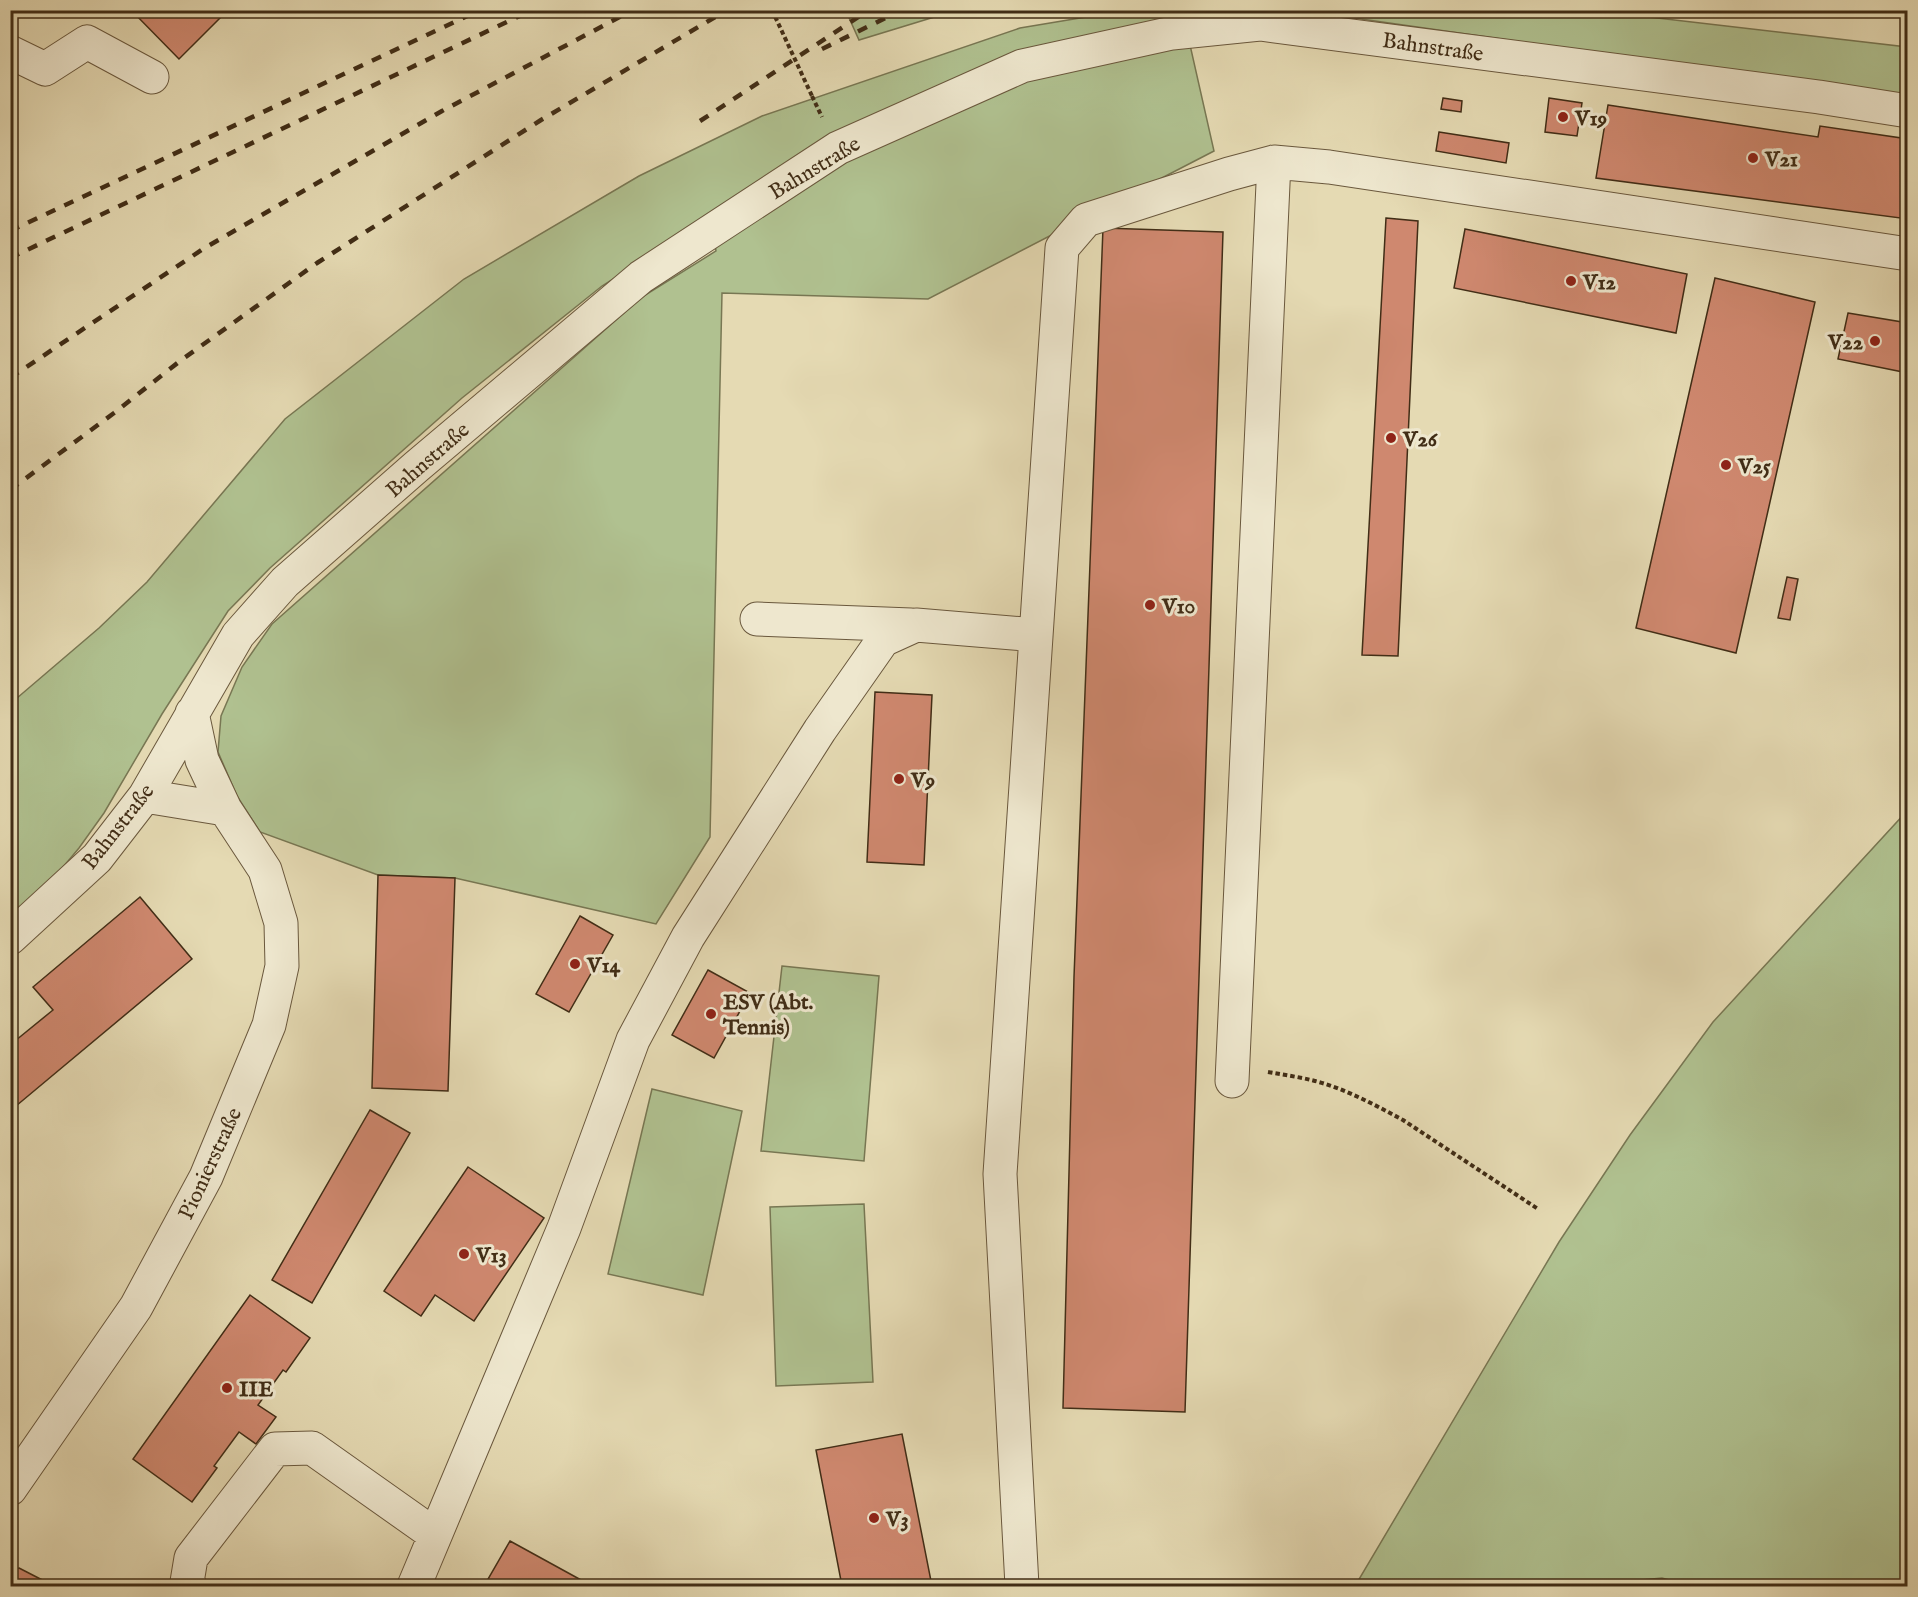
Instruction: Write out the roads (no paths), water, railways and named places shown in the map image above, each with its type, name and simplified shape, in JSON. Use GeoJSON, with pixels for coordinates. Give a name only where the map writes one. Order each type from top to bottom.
{"type":"FeatureCollection","features":[{"type":"Feature","properties":{"kind":"street","name":"Bahnstraße"},"geometry":{"type":"LineString","coordinates":[[10,938],[97,858],[145,796],[238,635],[285,582],[416,467],[641,277],[838,148],[1022,66],[1172,33],[1260,24],[1819,97],[1908,111]]}},
{"type":"Feature","properties":{"kind":"street"},"geometry":{"type":"LineString","coordinates":[[10,52],[45,69],[87,42],[152,77]]}},
{"type":"Feature","properties":{"kind":"street"},"geometry":{"type":"LineString","coordinates":[[1233,1074],[1274,162]]}},
{"type":"Feature","properties":{"kind":"street"},"geometry":{"type":"LineString","coordinates":[[1022,1587],[1000,1174],[1062,248],[1086,220],[1274,162],[1329,167],[1908,254]]}},
{"type":"Feature","properties":{"kind":"street"},"geometry":{"type":"LineString","coordinates":[[757,620],[916,625],[1036,635]]}},
{"type":"Feature","properties":{"kind":"street"},"geometry":{"type":"LineString","coordinates":[[414,1587],[564,1228],[633,1040],[688,937],[820,730],[883,640],[916,625]]}},
{"type":"Feature","properties":{"kind":"street","name":"Pionierstraße"},"geometry":{"type":"LineString","coordinates":[[10,1489],[136,1307],[206,1177],[269,1025],[282,966],[281,922],[266,870],[225,808],[202,760],[192,713]]}},
{"type":"Feature","properties":{"kind":"street"},"geometry":{"type":"LineString","coordinates":[[145,796],[225,808]]}},
{"type":"Feature","properties":{"kind":"street"},"geometry":{"type":"LineString","coordinates":[[190,1587],[187,1582],[191,1558],[276,1449],[312,1448],[435,1534]]}},
{"type":"Feature","properties":{"kind":"railway"},"geometry":{"type":"LineString","coordinates":[[10,231],[480,10]]}},
{"type":"Feature","properties":{"kind":"railway"},"geometry":{"type":"LineString","coordinates":[[10,258],[532,10]]}},
{"type":"Feature","properties":{"kind":"railway"},"geometry":{"type":"LineString","coordinates":[[10,378],[203,249],[442,111],[633,10]]}},
{"type":"Feature","properties":{"kind":"railway"},"geometry":{"type":"LineString","coordinates":[[10,490],[180,361],[317,263],[541,120],[727,10]]}},
{"type":"Feature","properties":{"kind":"railway"},"geometry":{"type":"LineString","coordinates":[[700,121],[869,10]]}},
{"type":"Feature","properties":{"kind":"railway"},"geometry":{"type":"LineString","coordinates":[[822,49],[902,10]]}},
{"type":"Feature","properties":{"kind":"place","name":"V19"},"geometry":{"type":"Point","coordinates":[1563,117]}},
{"type":"Feature","properties":{"kind":"place","name":"V21"},"geometry":{"type":"Point","coordinates":[1753,158]}},
{"type":"Feature","properties":{"kind":"place","name":"V12"},"geometry":{"type":"Point","coordinates":[1571,281]}},
{"type":"Feature","properties":{"kind":"place","name":"V22"},"geometry":{"type":"Point","coordinates":[1875,341]}},
{"type":"Feature","properties":{"kind":"place","name":"V26"},"geometry":{"type":"Point","coordinates":[1391,438]}},
{"type":"Feature","properties":{"kind":"place","name":"V25"},"geometry":{"type":"Point","coordinates":[1726,465]}},
{"type":"Feature","properties":{"kind":"place","name":"V10"},"geometry":{"type":"Point","coordinates":[1150,605]}},
{"type":"Feature","properties":{"kind":"place","name":"V9"},"geometry":{"type":"Point","coordinates":[899,779]}},
{"type":"Feature","properties":{"kind":"place","name":"V14"},"geometry":{"type":"Point","coordinates":[575,964]}},
{"type":"Feature","properties":{"kind":"place","name":"ESV (Abt. Tennis)"},"geometry":{"type":"Point","coordinates":[711,1014]}},
{"type":"Feature","properties":{"kind":"place","name":"V13"},"geometry":{"type":"Point","coordinates":[464,1254]}},
{"type":"Feature","properties":{"kind":"place","name":"IIE"},"geometry":{"type":"Point","coordinates":[227,1388]}},
{"type":"Feature","properties":{"kind":"place","name":"V3"},"geometry":{"type":"Point","coordinates":[874,1518]}}]}
